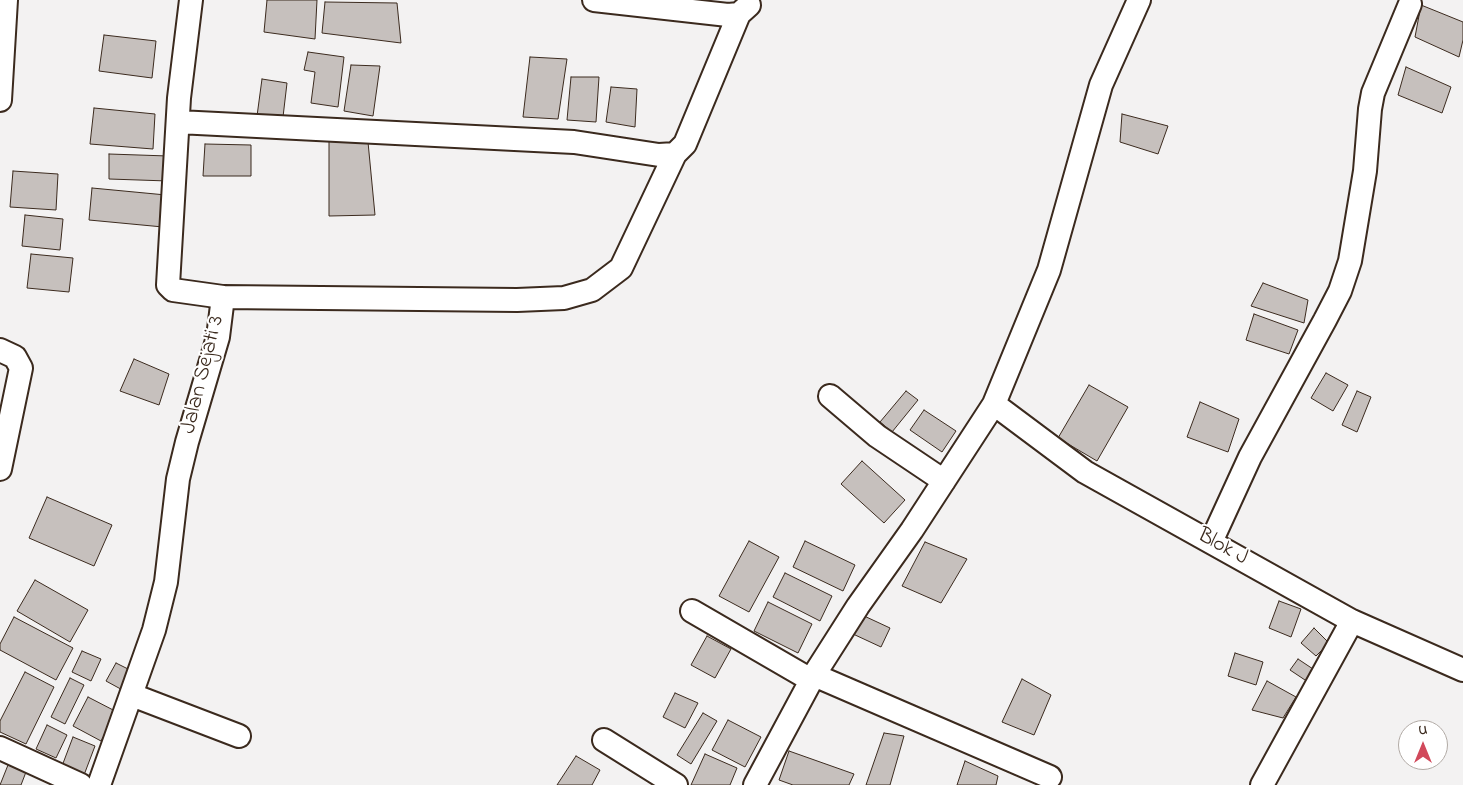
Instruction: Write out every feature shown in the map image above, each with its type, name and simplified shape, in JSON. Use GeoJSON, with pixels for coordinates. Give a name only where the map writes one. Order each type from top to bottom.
{"type":"FeatureCollection","features":[{"type":"Feature","properties":{"kind":"street"},"geometry":{"type":"LineString","coordinates":[[0,100],[6,0]]}},
{"type":"Feature","properties":{"kind":"street","name":"Jalan Sejati 3"},"geometry":{"type":"LineString","coordinates":[[99,785],[154,630],[166,582],[178,479],[218,337],[223,297],[173,290],[168,285],[179,98],[191,0]]}},
{"type":"Feature","properties":{"kind":"street"},"geometry":{"type":"LineString","coordinates":[[223,297],[518,300],[564,298],[592,290],[621,268],[676,154],[686,144],[744,9],[728,15],[594,0]]}},
{"type":"Feature","properties":{"kind":"street"},"geometry":{"type":"LineString","coordinates":[[755,785],[813,677],[858,606],[912,530],[994,404],[1049,270],[1101,84],[1139,0]]}},
{"type":"Feature","properties":{"kind":"street"},"geometry":{"type":"LineString","coordinates":[[1211,542],[1250,457],[1340,291],[1350,261],[1362,189],[1373,93],[1410,4]]}},
{"type":"Feature","properties":{"kind":"street"},"geometry":{"type":"LineString","coordinates":[[178,122],[574,142],[659,155],[676,154]]}},
{"type":"Feature","properties":{"kind":"street"},"geometry":{"type":"LineString","coordinates":[[0,350],[15,357],[21,368],[0,469]]}},
{"type":"Feature","properties":{"kind":"street"},"geometry":{"type":"LineString","coordinates":[[830,396],[877,436],[944,481]]}},
{"type":"Feature","properties":{"kind":"street","name":"Blok J"},"geometry":{"type":"LineString","coordinates":[[994,404],[1085,472],[1352,621],[1463,670]]}},
{"type":"Feature","properties":{"kind":"street"},"geometry":{"type":"LineString","coordinates":[[692,610],[813,677],[1050,777]]}},
{"type":"Feature","properties":{"kind":"street"},"geometry":{"type":"LineString","coordinates":[[1262,785],[1352,621]]}},
{"type":"Feature","properties":{"kind":"street"},"geometry":{"type":"LineString","coordinates":[[132,696],[239,736]]}},
{"type":"Feature","properties":{"kind":"street"},"geometry":{"type":"LineString","coordinates":[[604,740],[676,785]]}},
{"type":"Feature","properties":{"kind":"street"},"geometry":{"type":"LineString","coordinates":[[0,748],[80,785]]}},
{"type":"Feature","properties":{"kind":"building"},"geometry":{"type":"Polygon","coordinates":[[[267,0],[317,0],[315,39],[264,32],[267,0]]]}},
{"type":"Feature","properties":{"kind":"building"},"geometry":{"type":"Polygon","coordinates":[[[325,2],[397,3],[401,43],[322,33],[325,2]]]}},
{"type":"Feature","properties":{"kind":"building"},"geometry":{"type":"Polygon","coordinates":[[[1421,5],[1463,22],[1463,40],[1459,57],[1415,37],[1421,5]]]}},
{"type":"Feature","properties":{"kind":"building"},"geometry":{"type":"Polygon","coordinates":[[[104,35],[156,41],[152,78],[99,71],[104,35]]]}},
{"type":"Feature","properties":{"kind":"building"},"geometry":{"type":"Polygon","coordinates":[[[308,52],[344,57],[338,107],[311,103],[315,72],[304,70],[308,52]]]}},
{"type":"Feature","properties":{"kind":"building"},"geometry":{"type":"Polygon","coordinates":[[[530,57],[567,59],[558,119],[523,117],[530,57]]]}},
{"type":"Feature","properties":{"kind":"building"},"geometry":{"type":"Polygon","coordinates":[[[351,65],[380,66],[373,116],[344,111],[351,65]]]}},
{"type":"Feature","properties":{"kind":"building"},"geometry":{"type":"Polygon","coordinates":[[[1406,67],[1451,87],[1442,113],[1398,95],[1406,67]]]}},
{"type":"Feature","properties":{"kind":"building"},"geometry":{"type":"Polygon","coordinates":[[[571,77],[599,77],[596,122],[567,120],[571,77]]]}},
{"type":"Feature","properties":{"kind":"building"},"geometry":{"type":"Polygon","coordinates":[[[262,79],[287,83],[283,117],[257,116],[262,79]]]}},
{"type":"Feature","properties":{"kind":"building"},"geometry":{"type":"Polygon","coordinates":[[[611,87],[637,89],[635,127],[606,122],[611,87]]]}},
{"type":"Feature","properties":{"kind":"building"},"geometry":{"type":"Polygon","coordinates":[[[94,108],[155,114],[153,149],[90,144],[94,108]]]}},
{"type":"Feature","properties":{"kind":"building"},"geometry":{"type":"Polygon","coordinates":[[[1122,114],[1168,126],[1158,154],[1120,142],[1122,114]]]}},
{"type":"Feature","properties":{"kind":"building"},"geometry":{"type":"Polygon","coordinates":[[[329,140],[368,142],[375,215],[329,216],[329,140]]]}},
{"type":"Feature","properties":{"kind":"building"},"geometry":{"type":"Polygon","coordinates":[[[205,144],[251,145],[251,176],[203,176],[205,144]]]}},
{"type":"Feature","properties":{"kind":"building"},"geometry":{"type":"Polygon","coordinates":[[[109,154],[168,156],[168,181],[109,179],[109,154]]]}},
{"type":"Feature","properties":{"kind":"building"},"geometry":{"type":"Polygon","coordinates":[[[13,171],[58,174],[56,210],[10,207],[13,171]]]}},
{"type":"Feature","properties":{"kind":"building"},"geometry":{"type":"Polygon","coordinates":[[[92,188],[166,195],[163,227],[89,220],[92,188]]]}},
{"type":"Feature","properties":{"kind":"building"},"geometry":{"type":"Polygon","coordinates":[[[25,215],[63,219],[60,250],[22,246],[25,215]]]}},
{"type":"Feature","properties":{"kind":"building"},"geometry":{"type":"Polygon","coordinates":[[[31,254],[73,258],[69,292],[27,288],[31,254]]]}},
{"type":"Feature","properties":{"kind":"building"},"geometry":{"type":"Polygon","coordinates":[[[1263,283],[1308,300],[1304,323],[1251,306],[1263,283]]]}},
{"type":"Feature","properties":{"kind":"building"},"geometry":{"type":"Polygon","coordinates":[[[1254,314],[1298,330],[1289,354],[1246,340],[1254,314]]]}},
{"type":"Feature","properties":{"kind":"building"},"geometry":{"type":"Polygon","coordinates":[[[134,359],[169,374],[159,405],[120,391],[134,359]]]}},
{"type":"Feature","properties":{"kind":"building"},"geometry":{"type":"Polygon","coordinates":[[[1326,373],[1348,385],[1333,411],[1311,398],[1326,373]]]}},
{"type":"Feature","properties":{"kind":"building"},"geometry":{"type":"Polygon","coordinates":[[[1089,385],[1128,407],[1097,461],[1058,438],[1089,385]]]}},
{"type":"Feature","properties":{"kind":"building"},"geometry":{"type":"Polygon","coordinates":[[[906,391],[918,400],[892,432],[880,422],[906,391]]]}},
{"type":"Feature","properties":{"kind":"building"},"geometry":{"type":"Polygon","coordinates":[[[1357,391],[1371,397],[1357,432],[1342,425],[1357,391]]]}},
{"type":"Feature","properties":{"kind":"building"},"geometry":{"type":"Polygon","coordinates":[[[1200,402],[1239,419],[1228,452],[1187,437],[1200,402]]]}},
{"type":"Feature","properties":{"kind":"building"},"geometry":{"type":"Polygon","coordinates":[[[924,410],[956,431],[942,452],[910,430],[924,410]]]}},
{"type":"Feature","properties":{"kind":"building"},"geometry":{"type":"Polygon","coordinates":[[[862,461],[905,500],[884,523],[841,484],[862,461]]]}},
{"type":"Feature","properties":{"kind":"building"},"geometry":{"type":"Polygon","coordinates":[[[47,497],[112,525],[94,566],[29,538],[47,497]]]}},
{"type":"Feature","properties":{"kind":"building"},"geometry":{"type":"Polygon","coordinates":[[[749,541],[779,557],[749,612],[719,596],[749,541]]]}},
{"type":"Feature","properties":{"kind":"building"},"geometry":{"type":"Polygon","coordinates":[[[805,541],[855,565],[843,591],[793,567],[805,541]]]}},
{"type":"Feature","properties":{"kind":"building"},"geometry":{"type":"Polygon","coordinates":[[[925,542],[967,559],[941,603],[902,586],[925,542]]]}},
{"type":"Feature","properties":{"kind":"building"},"geometry":{"type":"Polygon","coordinates":[[[785,573],[832,596],[820,621],[773,597],[785,573]]]}},
{"type":"Feature","properties":{"kind":"building"},"geometry":{"type":"Polygon","coordinates":[[[35,580],[88,610],[70,642],[17,611],[35,580]]]}},
{"type":"Feature","properties":{"kind":"building"},"geometry":{"type":"Polygon","coordinates":[[[1279,601],[1301,609],[1291,637],[1269,628],[1279,601]]]}},
{"type":"Feature","properties":{"kind":"building"},"geometry":{"type":"Polygon","coordinates":[[[768,602],[812,624],[798,653],[754,631],[768,602]]]}},
{"type":"Feature","properties":{"kind":"building"},"geometry":{"type":"Polygon","coordinates":[[[862,615],[890,628],[881,647],[853,634],[862,615]]]}},
{"type":"Feature","properties":{"kind":"building"},"geometry":{"type":"Polygon","coordinates":[[[14,617],[73,648],[56,680],[0,650],[0,644],[14,617]]]}},
{"type":"Feature","properties":{"kind":"building"},"geometry":{"type":"Polygon","coordinates":[[[1314,628],[1329,643],[1316,656],[1301,643],[1314,628]]]}},
{"type":"Feature","properties":{"kind":"building"},"geometry":{"type":"Polygon","coordinates":[[[707,636],[731,649],[715,678],[691,665],[707,636]]]}},
{"type":"Feature","properties":{"kind":"building"},"geometry":{"type":"Polygon","coordinates":[[[82,651],[101,659],[91,681],[72,672],[82,651]]]}},
{"type":"Feature","properties":{"kind":"building"},"geometry":{"type":"Polygon","coordinates":[[[1235,653],[1263,662],[1256,685],[1228,676],[1235,653]]]}},
{"type":"Feature","properties":{"kind":"building"},"geometry":{"type":"Polygon","coordinates":[[[1298,659],[1322,675],[1314,686],[1290,670],[1298,659]]]}},
{"type":"Feature","properties":{"kind":"building"},"geometry":{"type":"Polygon","coordinates":[[[116,663],[138,674],[128,693],[106,681],[116,663]]]}},
{"type":"Feature","properties":{"kind":"building"},"geometry":{"type":"Polygon","coordinates":[[[25,672],[54,687],[26,744],[0,732],[0,721],[25,672]]]}},
{"type":"Feature","properties":{"kind":"building"},"geometry":{"type":"Polygon","coordinates":[[[70,678],[84,685],[65,724],[51,717],[70,678]]]}},
{"type":"Feature","properties":{"kind":"building"},"geometry":{"type":"Polygon","coordinates":[[[1022,679],[1051,695],[1034,735],[1002,722],[1022,679]]]}},
{"type":"Feature","properties":{"kind":"building"},"geometry":{"type":"Polygon","coordinates":[[[1267,681],[1296,697],[1283,718],[1252,710],[1267,681]]]}},
{"type":"Feature","properties":{"kind":"building"},"geometry":{"type":"Polygon","coordinates":[[[675,693],[698,703],[685,728],[663,717],[675,693]]]}},
{"type":"Feature","properties":{"kind":"building"},"geometry":{"type":"Polygon","coordinates":[[[88,697],[117,712],[101,741],[73,726],[88,697]]]}},
{"type":"Feature","properties":{"kind":"building"},"geometry":{"type":"Polygon","coordinates":[[[703,713],[717,721],[691,764],[677,755],[703,713]]]}},
{"type":"Feature","properties":{"kind":"building"},"geometry":{"type":"Polygon","coordinates":[[[728,720],[761,737],[745,767],[712,750],[728,720]]]}},
{"type":"Feature","properties":{"kind":"building"},"geometry":{"type":"Polygon","coordinates":[[[47,725],[67,735],[56,758],[36,749],[47,725]]]}},
{"type":"Feature","properties":{"kind":"building"},"geometry":{"type":"Polygon","coordinates":[[[884,733],[904,736],[890,785],[866,785],[884,733]]]}},
{"type":"Feature","properties":{"kind":"building"},"geometry":{"type":"Polygon","coordinates":[[[73,737],[95,746],[84,775],[62,766],[73,737]]]}},
{"type":"Feature","properties":{"kind":"building"},"geometry":{"type":"Polygon","coordinates":[[[789,751],[854,774],[849,785],[793,785],[779,780],[789,751]]]}},
{"type":"Feature","properties":{"kind":"building"},"geometry":{"type":"Polygon","coordinates":[[[705,754],[737,768],[730,785],[691,785],[705,754]]]}},
{"type":"Feature","properties":{"kind":"building"},"geometry":{"type":"Polygon","coordinates":[[[576,756],[600,770],[592,785],[557,785],[576,756]]]}},
{"type":"Feature","properties":{"kind":"building"},"geometry":{"type":"Polygon","coordinates":[[[965,761],[998,776],[996,785],[957,785],[965,761]]]}},
{"type":"Feature","properties":{"kind":"building"},"geometry":{"type":"Polygon","coordinates":[[[8,765],[26,772],[21,785],[0,785],[8,765]]]}}]}
